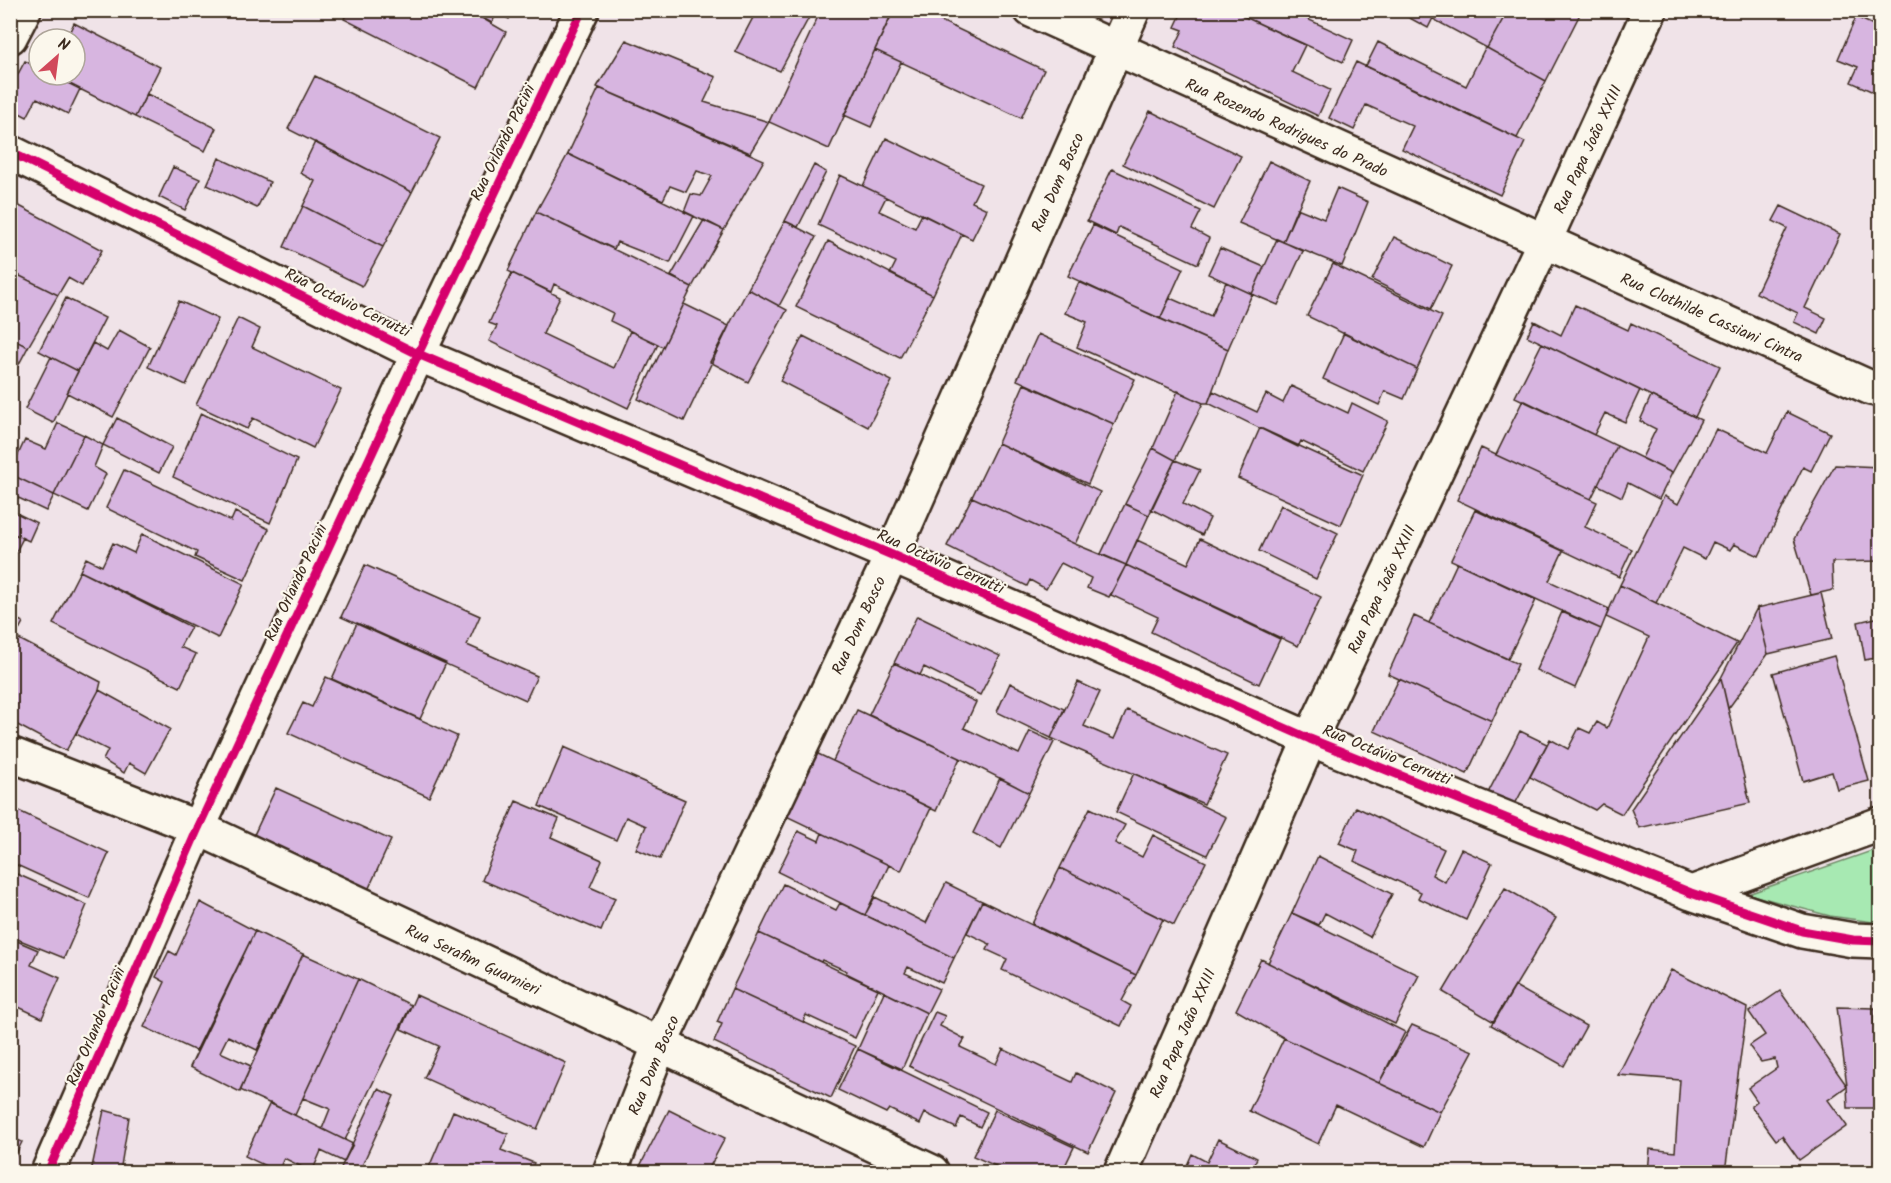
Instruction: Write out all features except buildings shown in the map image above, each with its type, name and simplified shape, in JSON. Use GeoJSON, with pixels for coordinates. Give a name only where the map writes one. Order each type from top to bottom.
{"type":"FeatureCollection","features":[{"type":"Feature","properties":{"kind":"street"},"geometry":{"type":"LineString","coordinates":[[10,37],[24,10]]}},
{"type":"Feature","properties":{"kind":"street","name":"Rua Orlando Pacini"},"geometry":{"type":"LineString","coordinates":[[48,1173],[198,828],[418,354],[582,10]]}},
{"type":"Feature","properties":{"kind":"street","name":"Rua Rozendo Rodrigues do Prado"},"geometry":{"type":"LineString","coordinates":[[1031,10],[1115,50],[1544,242]]}},
{"type":"Feature","properties":{"kind":"street","name":"Rua Dom Bosco"},"geometry":{"type":"LineString","coordinates":[[610,1173],[659,1046],[892,555],[1133,10]]}},
{"type":"Feature","properties":{"kind":"street","name":"Rua Papa João XXIII"},"geometry":{"type":"LineString","coordinates":[[1121,1173],[1310,740],[1544,242],[1650,10]]}},
{"type":"Feature","properties":{"kind":"street","name":"Rua Octávio Cerrutti"},"geometry":{"type":"LineString","coordinates":[[10,152],[418,354],[892,555],[1310,740],[1691,893],[1802,932],[1853,940],[1881,941]]}},
{"type":"Feature","properties":{"kind":"street","name":"Rua Clothilde Cassiani Cintra"},"geometry":{"type":"LineString","coordinates":[[1544,242],[1871,388],[1881,390]]}},
{"type":"Feature","properties":{"kind":"street","name":"Rua Serafim Guarnieri"},"geometry":{"type":"LineString","coordinates":[[10,754],[198,828],[932,1173]]}},
{"type":"Feature","properties":{"kind":"street"},"geometry":{"type":"LineString","coordinates":[[1691,893],[1881,824]]}},
{"type":"Feature","properties":{"kind":"green space"},"geometry":{"type":"Polygon","coordinates":[[[1880,848],[1880,923],[1830,916],[1748,894],[1880,848]]]}},
{"type":"Feature","properties":{"kind":"cycle path"},"geometry":{"type":"LineString","coordinates":[[48,1172],[198,828],[418,354],[582,10]]}},
{"type":"Feature","properties":{"kind":"cycle path"},"geometry":{"type":"LineString","coordinates":[[10,152],[418,354],[892,555],[1310,739],[1691,893],[1802,931],[1853,940],[1880,941]]}}]}
